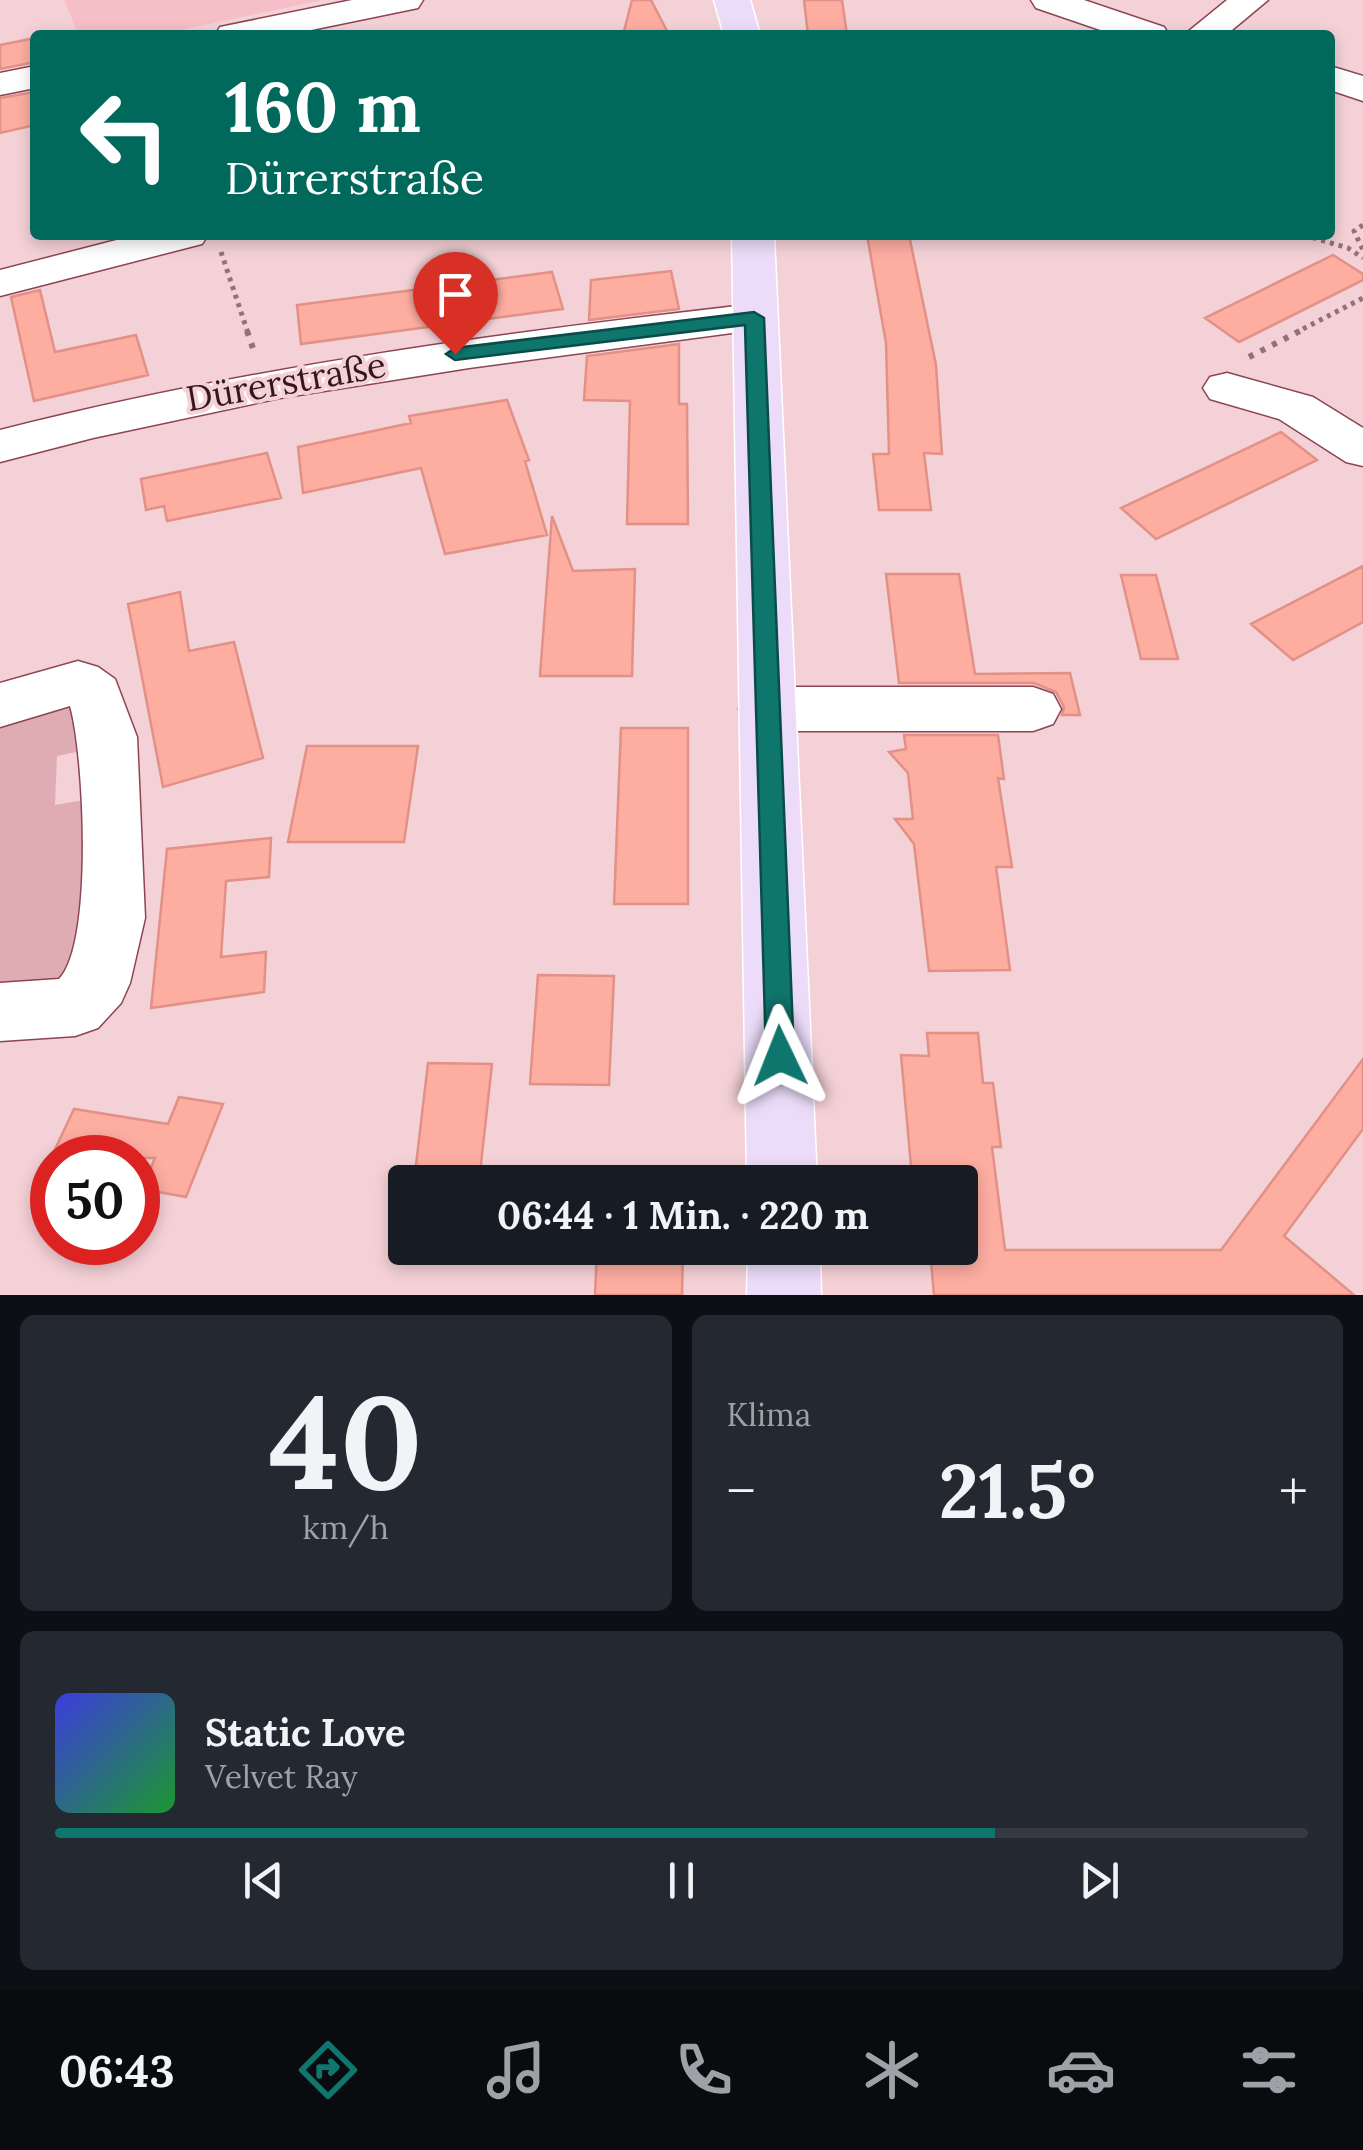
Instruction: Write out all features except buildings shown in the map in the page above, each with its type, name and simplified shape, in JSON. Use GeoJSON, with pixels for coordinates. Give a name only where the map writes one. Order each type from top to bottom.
{"type":"FeatureCollection","features":[{"type":"Feature","properties":{"kind":"main road"},"geometry":{"type":"LineString","coordinates":[[732,0],[741,30]]}},
{"type":"Feature","properties":{"kind":"main road"},"geometry":{"type":"LineString","coordinates":[[753,240],[781,1165]]}},
{"type":"Feature","properties":{"kind":"main road"},"geometry":{"type":"LineString","coordinates":[[784,1265],[784,1295]]}},
{"type":"Feature","properties":{"kind":"street"},"geometry":{"type":"LineString","coordinates":[[258,30],[405,0]]}},
{"type":"Feature","properties":{"kind":"street"},"geometry":{"type":"LineString","coordinates":[[1049,0],[1136,30]]}},
{"type":"Feature","properties":{"kind":"street"},"geometry":{"type":"LineString","coordinates":[[1215,30],[1250,0]]}},
{"type":"Feature","properties":{"kind":"street"},"geometry":{"type":"LineString","coordinates":[[0,84],[30,78]]}},
{"type":"Feature","properties":{"kind":"street"},"geometry":{"type":"LineString","coordinates":[[1335,79],[1363,89]]}},
{"type":"Feature","properties":{"kind":"street"},"geometry":{"type":"LineString","coordinates":[[1335,107],[1363,109]]}},
{"type":"Feature","properties":{"kind":"street"},"geometry":{"type":"LineString","coordinates":[[0,283],[193,240]]}},
{"type":"Feature","properties":{"kind":"street","name":"Dürerstraße"},"geometry":{"type":"LineString","coordinates":[[0,446],[169,402],[267,383],[455,354],[754,318]]}},
{"type":"Feature","properties":{"kind":"street"},"geometry":{"type":"LineString","coordinates":[[1227,388],[1296,408],[1363,450]]}},
{"type":"Feature","properties":{"kind":"street"},"geometry":{"type":"LineString","coordinates":[[0,705],[78,682],[95,694],[108,737],[114,918],[98,983],[75,1007],[0,1012]]}},
{"type":"Feature","properties":{"kind":"street"},"geometry":{"type":"LineString","coordinates":[[768,709],[1033,709]]}},
{"type":"Feature","properties":{"kind":"path"},"geometry":{"type":"LineString","coordinates":[[1363,224],[1354,231],[1363,250]]}},
{"type":"Feature","properties":{"kind":"path"},"geometry":{"type":"LineString","coordinates":[[203,240],[267,383]]}},
{"type":"Feature","properties":{"kind":"path"},"geometry":{"type":"LineString","coordinates":[[1321,240],[1348,248],[1363,258]]}},
{"type":"Feature","properties":{"kind":"path"},"geometry":{"type":"LineString","coordinates":[[1227,388],[1240,362],[1363,298]]}},
{"type":"Feature","properties":{"kind":"shaded area"},"geometry":{"type":"Polygon","coordinates":[[[64,0],[322,0],[181,30],[77,30],[64,0]]]}},
{"type":"Feature","properties":{"kind":"shaded area"},"geometry":{"type":"Polygon","coordinates":[[[72,702],[90,749],[57,756],[55,805],[90,799],[91,928],[73,980],[0,990],[0,719],[72,702]]]}},
{"type":"Feature","properties":{"kind":"route"},"geometry":{"type":"LineString","coordinates":[[455,354],[754,318],[780,1056]]}}]}
